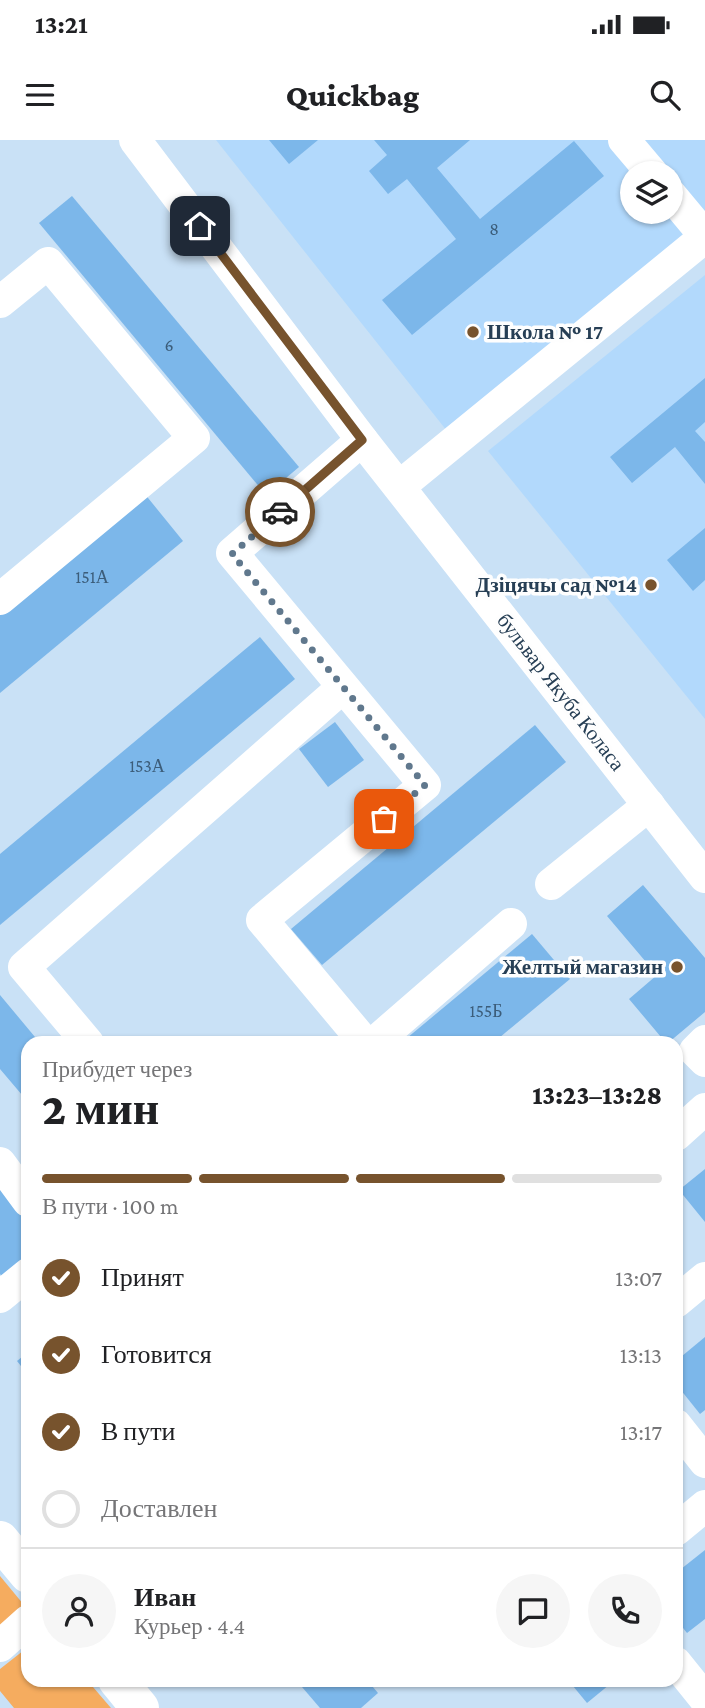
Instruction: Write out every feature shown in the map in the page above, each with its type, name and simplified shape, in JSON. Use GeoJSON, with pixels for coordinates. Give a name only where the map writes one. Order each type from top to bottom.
{"type":"FeatureCollection","features":[{"type":"Feature","properties":{"kind":"main road"},"geometry":{"type":"LineString","coordinates":[[0,1540],[21,1566]]}},
{"type":"Feature","properties":{"kind":"main road"},"geometry":{"type":"LineString","coordinates":[[123,1687],[140,1708]]}},
{"type":"Feature","properties":{"kind":"street","name":"бульвар Якуба Коласа"},"geometry":{"type":"LineString","coordinates":[[135,140],[362,440],[649,805],[701,863]]}},
{"type":"Feature","properties":{"kind":"street"},"geometry":{"type":"LineString","coordinates":[[624,140],[642,161]]}},
{"type":"Feature","properties":{"kind":"street"},"geometry":{"type":"LineString","coordinates":[[400,486],[705,236],[683,210]]}},
{"type":"Feature","properties":{"kind":"street"},"geometry":{"type":"LineString","coordinates":[[0,302],[48,262],[194,438],[0,599]]}},
{"type":"Feature","properties":{"kind":"street"},"geometry":{"type":"LineString","coordinates":[[359,1036],[262,920],[425,785],[232,554],[362,440]]}},
{"type":"Feature","properties":{"kind":"street"},"geometry":{"type":"LineString","coordinates":[[82,1036],[24,967],[343,687]]}},
{"type":"Feature","properties":{"kind":"street"},"geometry":{"type":"LineString","coordinates":[[551,884],[649,805]]}},
{"type":"Feature","properties":{"kind":"street"},"geometry":{"type":"LineString","coordinates":[[382,1036],[511,924]]}},
{"type":"Feature","properties":{"kind":"street"},"geometry":{"type":"LineString","coordinates":[[705,1041],[695,1051],[705,1061]]}},
{"type":"Feature","properties":{"kind":"street"},"geometry":{"type":"LineString","coordinates":[[683,1129],[705,1109]]}},
{"type":"Feature","properties":{"kind":"street"},"geometry":{"type":"LineString","coordinates":[[0,1163],[21,1191]]}},
{"type":"Feature","properties":{"kind":"street"},"geometry":{"type":"LineString","coordinates":[[683,1296],[705,1278]]}},
{"type":"Feature","properties":{"kind":"street"},"geometry":{"type":"LineString","coordinates":[[0,1297],[21,1280]]}},
{"type":"Feature","properties":{"kind":"street"},"geometry":{"type":"LineString","coordinates":[[683,1434],[705,1462]]}},
{"type":"Feature","properties":{"kind":"street"},"geometry":{"type":"LineString","coordinates":[[683,1524],[705,1506]]}},
{"type":"Feature","properties":{"kind":"street"},"geometry":{"type":"LineString","coordinates":[[0,1646],[21,1627]]}},
{"type":"Feature","properties":{"kind":"street"},"geometry":{"type":"LineString","coordinates":[[683,1671],[705,1701],[698,1708]]}},
{"type":"Feature","properties":{"kind":"shaded area","name":"Школа № 17"},"geometry":{"type":"Polygon","coordinates":[[[216,140],[705,140],[705,227],[451,436],[216,140]]]}},
{"type":"Feature","properties":{"kind":"shaded area","name":"Дзіцячы сад №14"},"geometry":{"type":"Polygon","coordinates":[[[705,275],[705,719],[488,451],[705,275]]]}},
{"type":"Feature","properties":{"kind":"shaded area"},"geometry":{"type":"Polygon","coordinates":[[[0,1576],[21,1601],[21,1608],[0,1626],[0,1576]]]}},
{"type":"Feature","properties":{"kind":"shaded area"},"geometry":{"type":"Polygon","coordinates":[[[21,1652],[21,1687],[93,1687],[111,1708],[14,1708],[0,1691],[0,1669],[21,1652]]]}},
{"type":"Feature","properties":{"kind":"building"},"geometry":{"type":"Polygon","coordinates":[[[269,140],[318,140],[289,164],[269,140]]]}},
{"type":"Feature","properties":{"kind":"building"},"geometry":{"type":"Polygon","coordinates":[[[374,140],[470,140],[437,168],[480,219],[574,141],[604,176],[412,335],[382,300],[456,239],[407,179],[388,194],[369,171],[387,155],[374,140]]]}},
{"type":"Feature","properties":{"kind":"building"},"geometry":{"type":"Polygon","coordinates":[[[72,196],[299,467],[266,495],[39,223],[72,196]]]}},
{"type":"Feature","properties":{"kind":"building"},"geometry":{"type":"Polygon","coordinates":[[[705,378],[705,422],[695,431],[705,442],[705,484],[675,447],[632,483],[610,457],[705,378]]]}},
{"type":"Feature","properties":{"kind":"building"},"geometry":{"type":"Polygon","coordinates":[[[144,493],[183,541],[0,693],[0,613],[144,493]]]}},
{"type":"Feature","properties":{"kind":"building"},"geometry":{"type":"Polygon","coordinates":[[[705,528],[705,580],[693,591],[667,560],[705,528]]]}},
{"type":"Feature","properties":{"kind":"building"},"geometry":{"type":"Polygon","coordinates":[[[260,637],[295,679],[0,925],[0,854],[260,637]]]}},
{"type":"Feature","properties":{"kind":"building"},"geometry":{"type":"Polygon","coordinates":[[[335,722],[364,760],[328,787],[299,749],[335,722]]]}},
{"type":"Feature","properties":{"kind":"building"},"geometry":{"type":"Polygon","coordinates":[[[535,725],[566,762],[322,965],[291,929],[535,725]]]}},
{"type":"Feature","properties":{"kind":"building","name":"Желтый магазин"},"geometry":{"type":"Polygon","coordinates":[[[643,885],[705,958],[705,1012],[676,1036],[660,1036],[629,999],[657,975],[607,916],[643,885]]]}},
{"type":"Feature","properties":{"kind":"building"},"geometry":{"type":"Polygon","coordinates":[[[532,934],[570,979],[501,1036],[409,1036],[532,934]]]}},
{"type":"Feature","properties":{"kind":"building"},"geometry":{"type":"Polygon","coordinates":[[[0,995],[34,1036],[21,1036],[21,1094],[0,1069],[0,995]]]}},
{"type":"Feature","properties":{"kind":"building"},"geometry":{"type":"Polygon","coordinates":[[[705,1169],[705,1222],[683,1195],[683,1187],[705,1169]]]}},
{"type":"Feature","properties":{"kind":"building"},"geometry":{"type":"Polygon","coordinates":[[[0,1188],[21,1214],[21,1276],[9,1285],[0,1274],[0,1188]]]}},
{"type":"Feature","properties":{"kind":"building"},"geometry":{"type":"Polygon","coordinates":[[[705,1337],[705,1410],[700,1414],[683,1393],[683,1355],[705,1337]]]}},
{"type":"Feature","properties":{"kind":"building"},"geometry":{"type":"Polygon","coordinates":[[[705,1550],[705,1619],[687,1633],[683,1628],[683,1567],[705,1550]]]}},
{"type":"Feature","properties":{"kind":"building"},"geometry":{"type":"Polygon","coordinates":[[[302,1687],[373,1687],[378,1693],[361,1708],[320,1708],[302,1687]]]}},
{"type":"Feature","properties":{"kind":"building"},"geometry":{"type":"Polygon","coordinates":[[[574,1687],[606,1687],[587,1703],[574,1687]]]}},
{"type":"Feature","properties":{"kind":"way so far"},"geometry":{"type":"LineString","coordinates":[[280,512],[232,554],[425,785],[384,819]]}},
{"type":"Feature","properties":{"kind":"place","name":"Школа № 17"},"geometry":{"type":"Point","coordinates":[473,332]}},
{"type":"Feature","properties":{"kind":"place","name":"Дзіцячы сад №14"},"geometry":{"type":"Point","coordinates":[651,585]}},
{"type":"Feature","properties":{"kind":"place","name":"Желтый магазин"},"geometry":{"type":"Point","coordinates":[677,967]}},
{"type":"Feature","properties":{"kind":"route"},"geometry":{"type":"LineString","coordinates":[[200,226],[362,440],[280,512]]}}]}
